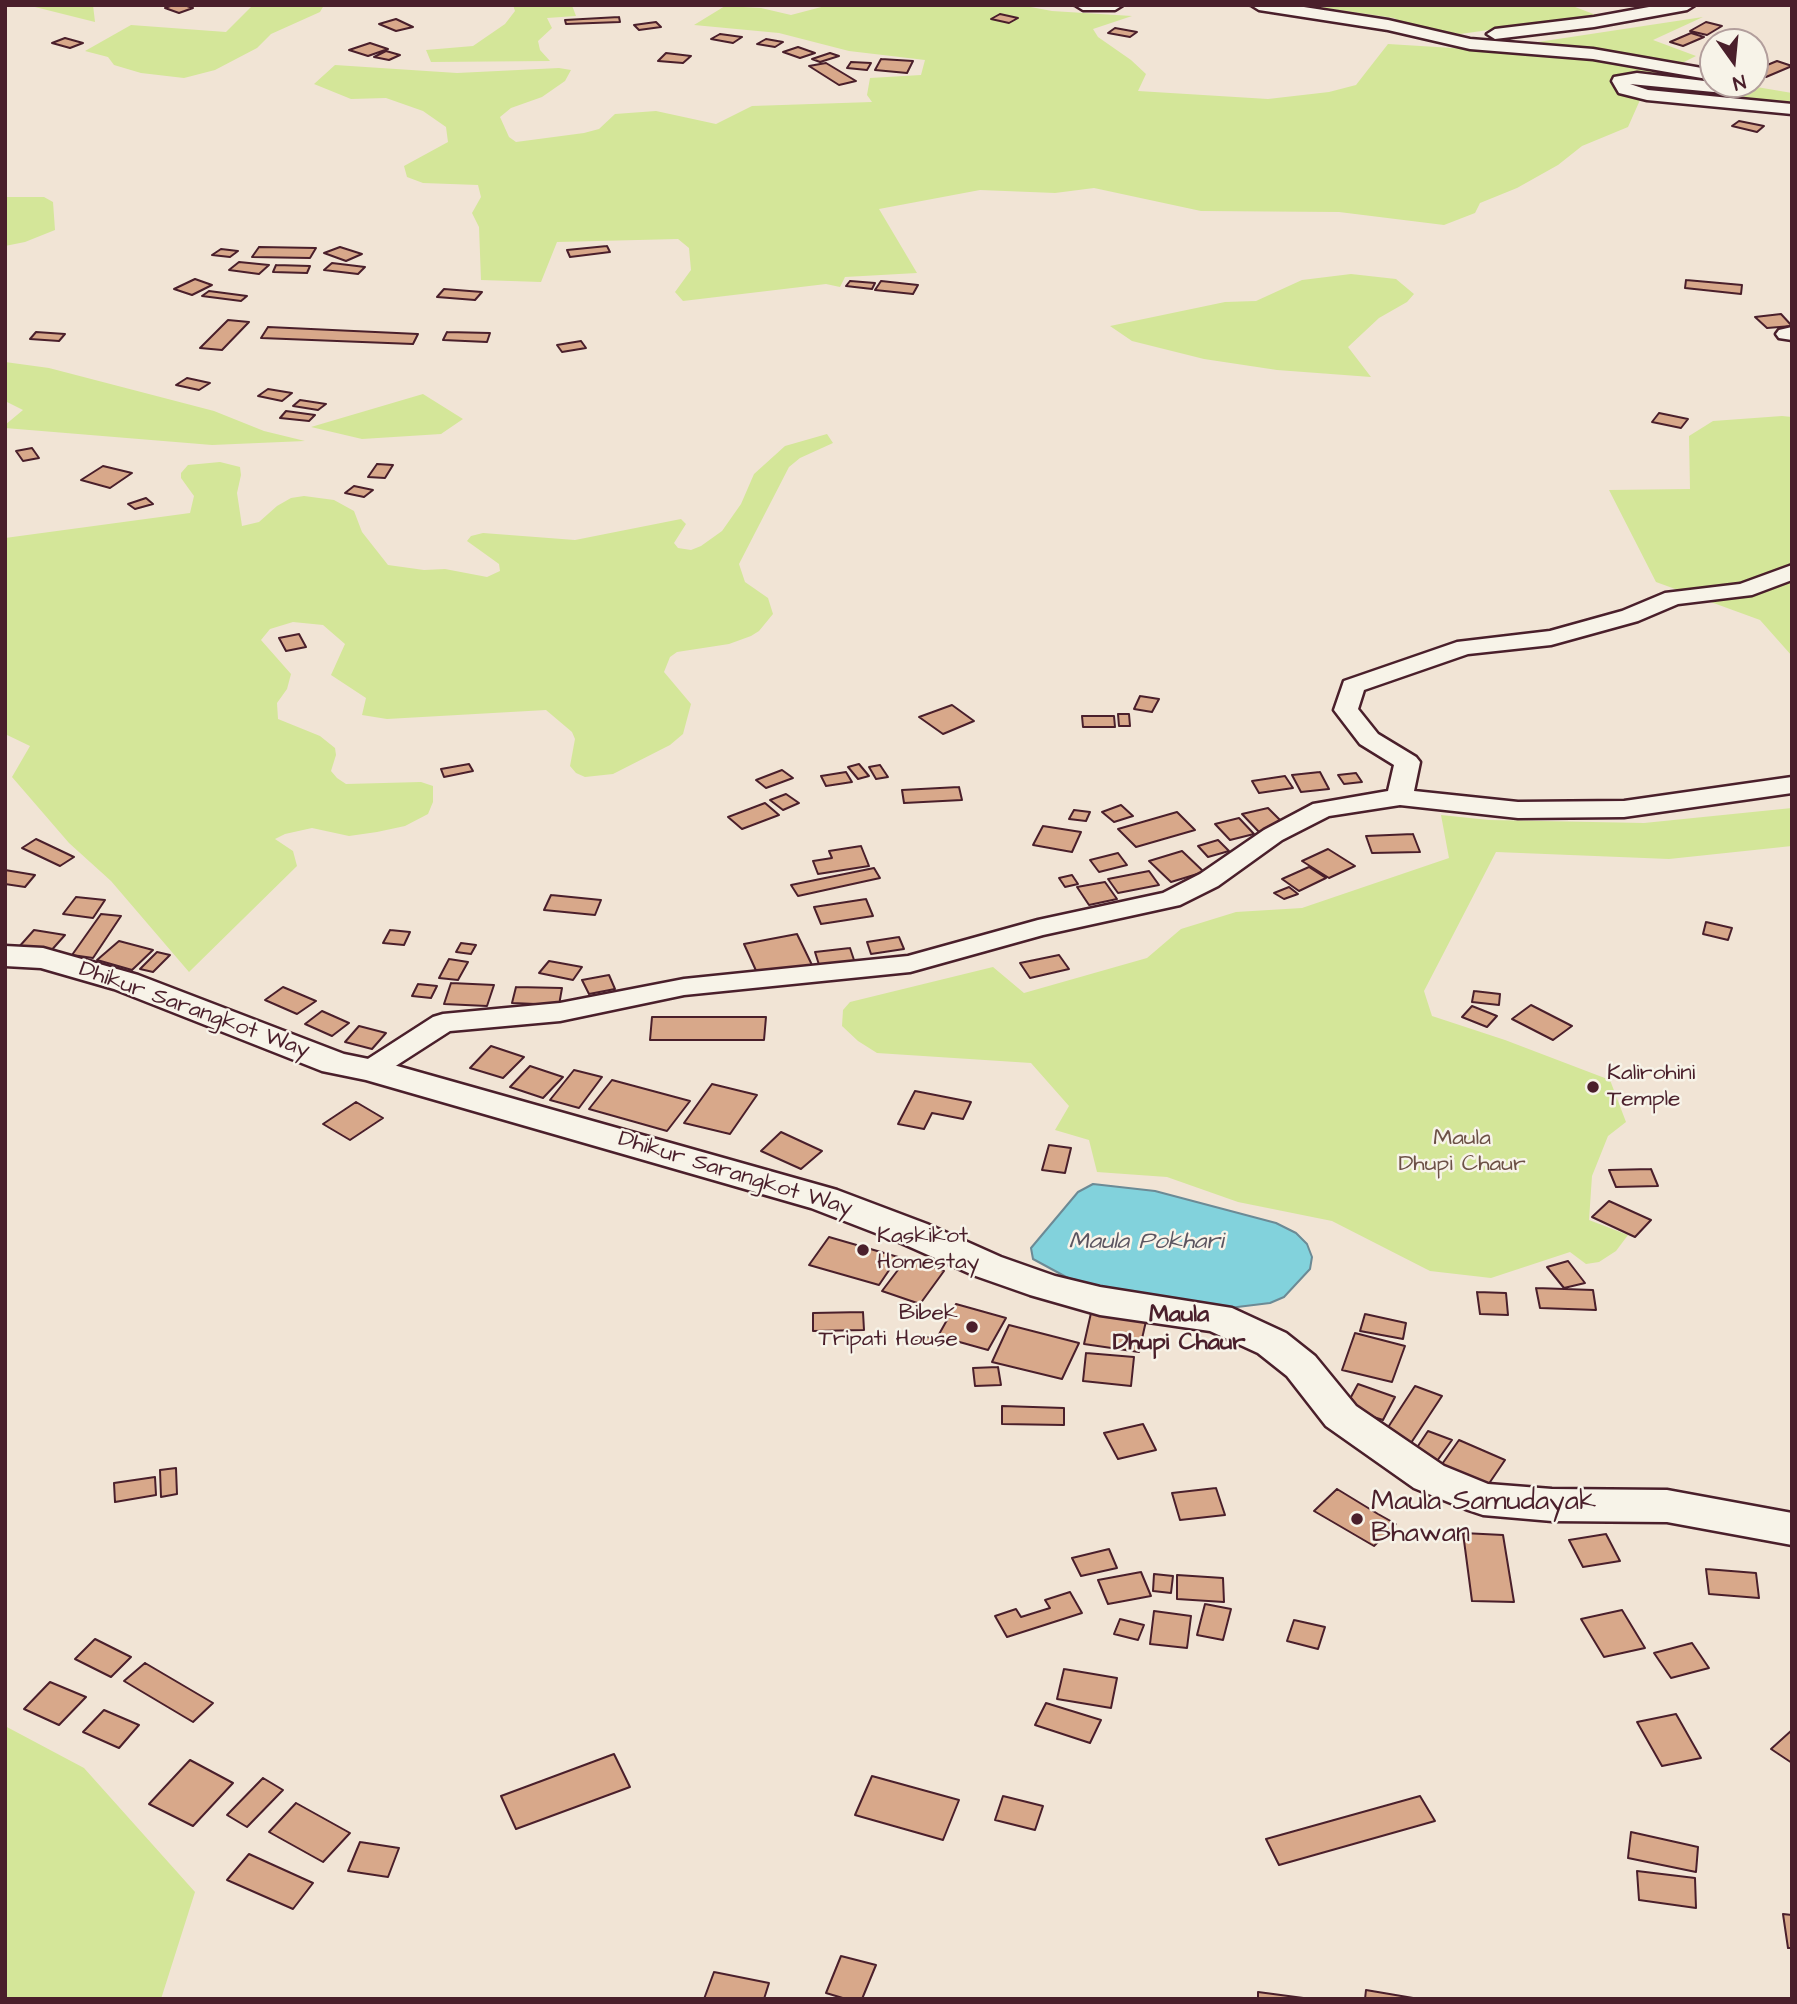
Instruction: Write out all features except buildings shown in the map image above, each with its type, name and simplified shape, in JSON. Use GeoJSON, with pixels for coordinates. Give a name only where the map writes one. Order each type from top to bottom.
{"type":"FeatureCollection","features":[{"type":"Feature","properties":{"kind":"street"},"geometry":{"type":"LineString","coordinates":[[1083,5],[1115,5]]}},
{"type":"Feature","properties":{"kind":"street"},"geometry":{"type":"LineString","coordinates":[[1259,5],[1388,26],[1470,44],[1593,54],[1699,73]]}},
{"type":"Feature","properties":{"kind":"street"},"geometry":{"type":"LineString","coordinates":[[1470,44],[1468,38],[1594,22],[1687,5]]}},
{"type":"Feature","properties":{"kind":"street"},"geometry":{"type":"LineString","coordinates":[[1699,85],[1637,78],[1620,81],[1625,89],[1647,95],[1792,109]]}},
{"type":"Feature","properties":{"kind":"street"},"geometry":{"type":"LineString","coordinates":[[1399,797],[1407,762],[1369,739],[1346,710],[1353,686],[1465,647],[1551,638],[1630,616],[1673,598],[1744,590],[1792,572]]}},
{"type":"Feature","properties":{"kind":"street"},"geometry":{"type":"LineString","coordinates":[[370,1070],[443,1023],[560,1012],[684,986],[910,964],[1038,928],[1171,899],[1209,880],[1273,835],[1322,809],[1399,797],[1518,810],[1624,809],[1792,785]]}},
{"type":"Feature","properties":{"kind":"street","name":"Dhikur Sarangkot Way"},"geometry":{"type":"LineString","coordinates":[[5,956],[43,958],[126,982],[247,1026],[335,1063],[370,1070],[824,1199],[913,1233],[987,1266],[1044,1286],[1100,1301],[1218,1318],[1272,1343],[1301,1366],[1341,1416],[1429,1477],[1483,1499],[1552,1505],[1667,1506],[1792,1529]]}},
{"type":"Feature","properties":{"kind":"green space"},"geometry":{"type":"Polygon","coordinates":[[[5,5],[93,5],[95,22],[35,7],[5,5]]]}},
{"type":"Feature","properties":{"kind":"green space"},"geometry":{"type":"Polygon","coordinates":[[[253,5],[324,5],[320,12],[271,34],[257,48],[215,70],[184,78],[141,73],[114,65],[108,57],[85,51],[131,25],[226,32],[253,5]]]}},
{"type":"Feature","properties":{"kind":"green space"},"geometry":{"type":"Polygon","coordinates":[[[513,5],[571,5],[573,8],[576,16],[547,18],[552,28],[538,41],[540,50],[550,61],[431,62],[426,50],[473,46],[505,24],[515,11],[513,5]]]}},
{"type":"Feature","properties":{"kind":"green space"},"geometry":{"type":"Polygon","coordinates":[[[829,5],[1020,5],[1052,11],[1132,16],[1093,29],[1098,37],[1146,74],[1138,91],[1268,99],[1329,92],[1356,85],[1388,44],[1584,56],[1699,77],[1699,98],[1769,98],[1769,89],[1792,93],[1792,116],[1640,100],[1628,127],[1582,146],[1558,165],[1517,188],[1480,203],[1475,213],[1444,225],[1339,212],[1201,211],[1094,188],[1055,193],[980,190],[879,209],[917,273],[845,277],[840,287],[826,284],[683,301],[675,292],[691,270],[689,248],[678,239],[557,242],[541,282],[481,280],[479,227],[472,213],[481,197],[478,185],[423,183],[407,177],[404,166],[448,142],[446,127],[423,111],[386,98],[351,99],[314,84],[335,65],[457,73],[559,68],[571,70],[565,81],[542,97],[511,108],[500,117],[509,137],[516,142],[599,129],[615,114],[656,111],[716,124],[752,106],[872,102],[867,95],[870,78],[921,75],[925,60],[849,51],[779,33],[694,25],[725,6],[761,8],[791,15],[829,5]]]}},
{"type":"Feature","properties":{"kind":"green space"},"geometry":{"type":"Polygon","coordinates":[[[1305,5],[1570,5],[1596,15],[1460,34],[1408,26],[1394,18],[1305,5]]]}},
{"type":"Feature","properties":{"kind":"green space"},"geometry":{"type":"Polygon","coordinates":[[[1703,17],[1653,40],[1696,56],[1682,63],[1658,63],[1538,42],[1703,17]]]}},
{"type":"Feature","properties":{"kind":"green space"},"geometry":{"type":"Polygon","coordinates":[[[5,197],[44,197],[53,202],[55,230],[25,242],[5,246],[5,197]]]}},
{"type":"Feature","properties":{"kind":"green space"},"geometry":{"type":"Polygon","coordinates":[[[1351,274],[1396,279],[1414,294],[1407,302],[1379,318],[1348,347],[1371,377],[1277,370],[1204,359],[1132,341],[1110,326],[1225,302],[1256,301],[1302,280],[1351,274]]]}},
{"type":"Feature","properties":{"kind":"green space"},"geometry":{"type":"Polygon","coordinates":[[[5,362],[49,368],[214,411],[264,431],[305,441],[212,445],[5,428],[5,425],[23,410],[5,401],[5,362]]]}},
{"type":"Feature","properties":{"kind":"green space"},"geometry":{"type":"Polygon","coordinates":[[[423,394],[463,419],[441,434],[362,439],[311,427],[423,394]]]}},
{"type":"Feature","properties":{"kind":"green space"},"geometry":{"type":"Polygon","coordinates":[[[1792,417],[1792,656],[1760,620],[1656,582],[1609,490],[1690,489],[1689,436],[1713,421],[1792,417]]]}},
{"type":"Feature","properties":{"kind":"green space"},"geometry":{"type":"Polygon","coordinates":[[[827,434],[833,443],[800,458],[789,467],[739,564],[745,582],[768,598],[773,614],[759,631],[751,636],[729,644],[677,652],[670,657],[664,672],[691,704],[683,734],[670,745],[613,774],[585,777],[576,773],[570,766],[575,739],[572,732],[546,710],[387,719],[362,715],[366,698],[331,675],[345,644],[323,625],[293,622],[270,629],[261,640],[291,674],[287,689],[277,703],[278,719],[320,736],[335,748],[336,755],[331,771],[346,784],[421,782],[433,786],[433,802],[428,814],[405,826],[349,836],[312,828],[275,839],[293,851],[297,866],[189,972],[111,881],[69,843],[12,777],[30,746],[5,734],[5,538],[190,513],[194,496],[181,478],[181,473],[188,465],[220,462],[240,467],[237,493],[242,526],[259,522],[291,498],[304,496],[334,500],[354,511],[362,532],[388,565],[424,570],[445,569],[487,577],[500,571],[499,564],[467,541],[471,536],[483,533],[575,540],[681,519],[686,524],[674,543],[678,548],[691,550],[701,546],[722,531],[741,504],[754,474],[785,446],[827,434]]]}},
{"type":"Feature","properties":{"kind":"green space","name":"Maula Dhupi Chaur"},"geometry":{"type":"Polygon","coordinates":[[[1792,808],[1792,846],[1669,859],[1496,852],[1424,991],[1432,1016],[1505,1040],[1610,1080],[1626,1122],[1608,1136],[1592,1176],[1589,1220],[1628,1235],[1616,1251],[1599,1262],[1586,1264],[1570,1252],[1491,1278],[1430,1271],[1332,1221],[1238,1202],[1167,1177],[1097,1172],[1089,1140],[1055,1130],[1069,1106],[1031,1063],[877,1053],[858,1041],[842,1026],[843,1010],[850,1002],[993,967],[1024,993],[1147,958],[1181,929],[1236,912],[1302,908],[1449,858],[1441,815],[1489,820],[1644,823],[1792,808]]]}},
{"type":"Feature","properties":{"kind":"green space"},"geometry":{"type":"Polygon","coordinates":[[[5,1726],[84,1768],[195,1892],[161,1999],[5,1999],[5,1726]]]}},
{"type":"Feature","properties":{"kind":"water","name":"Maula Pokhari"},"geometry":{"type":"Polygon","coordinates":[[[1093,1184],[1155,1191],[1276,1223],[1296,1233],[1307,1244],[1312,1257],[1310,1269],[1284,1297],[1270,1303],[1229,1308],[1118,1292],[1068,1278],[1033,1259],[1031,1248],[1078,1192],[1093,1184]]]}},
{"type":"Feature","properties":{"kind":"place","name":"Kalirohini Temple"},"geometry":{"type":"Point","coordinates":[1593,1087]}},
{"type":"Feature","properties":{"kind":"place","name":"Kaskikot Homestay"},"geometry":{"type":"Point","coordinates":[863,1250]}},
{"type":"Feature","properties":{"kind":"place","name":"Bibek Tripati House"},"geometry":{"type":"Point","coordinates":[972,1327]}},
{"type":"Feature","properties":{"kind":"place","name":"Maula Samudayak Bhawan"},"geometry":{"type":"Point","coordinates":[1357,1519]}},
{"type":"Feature","properties":{"kind":"district","name":"Maula Dhupi Chaur"},"geometry":{"type":"Point","coordinates":[1179,1330]}}]}
